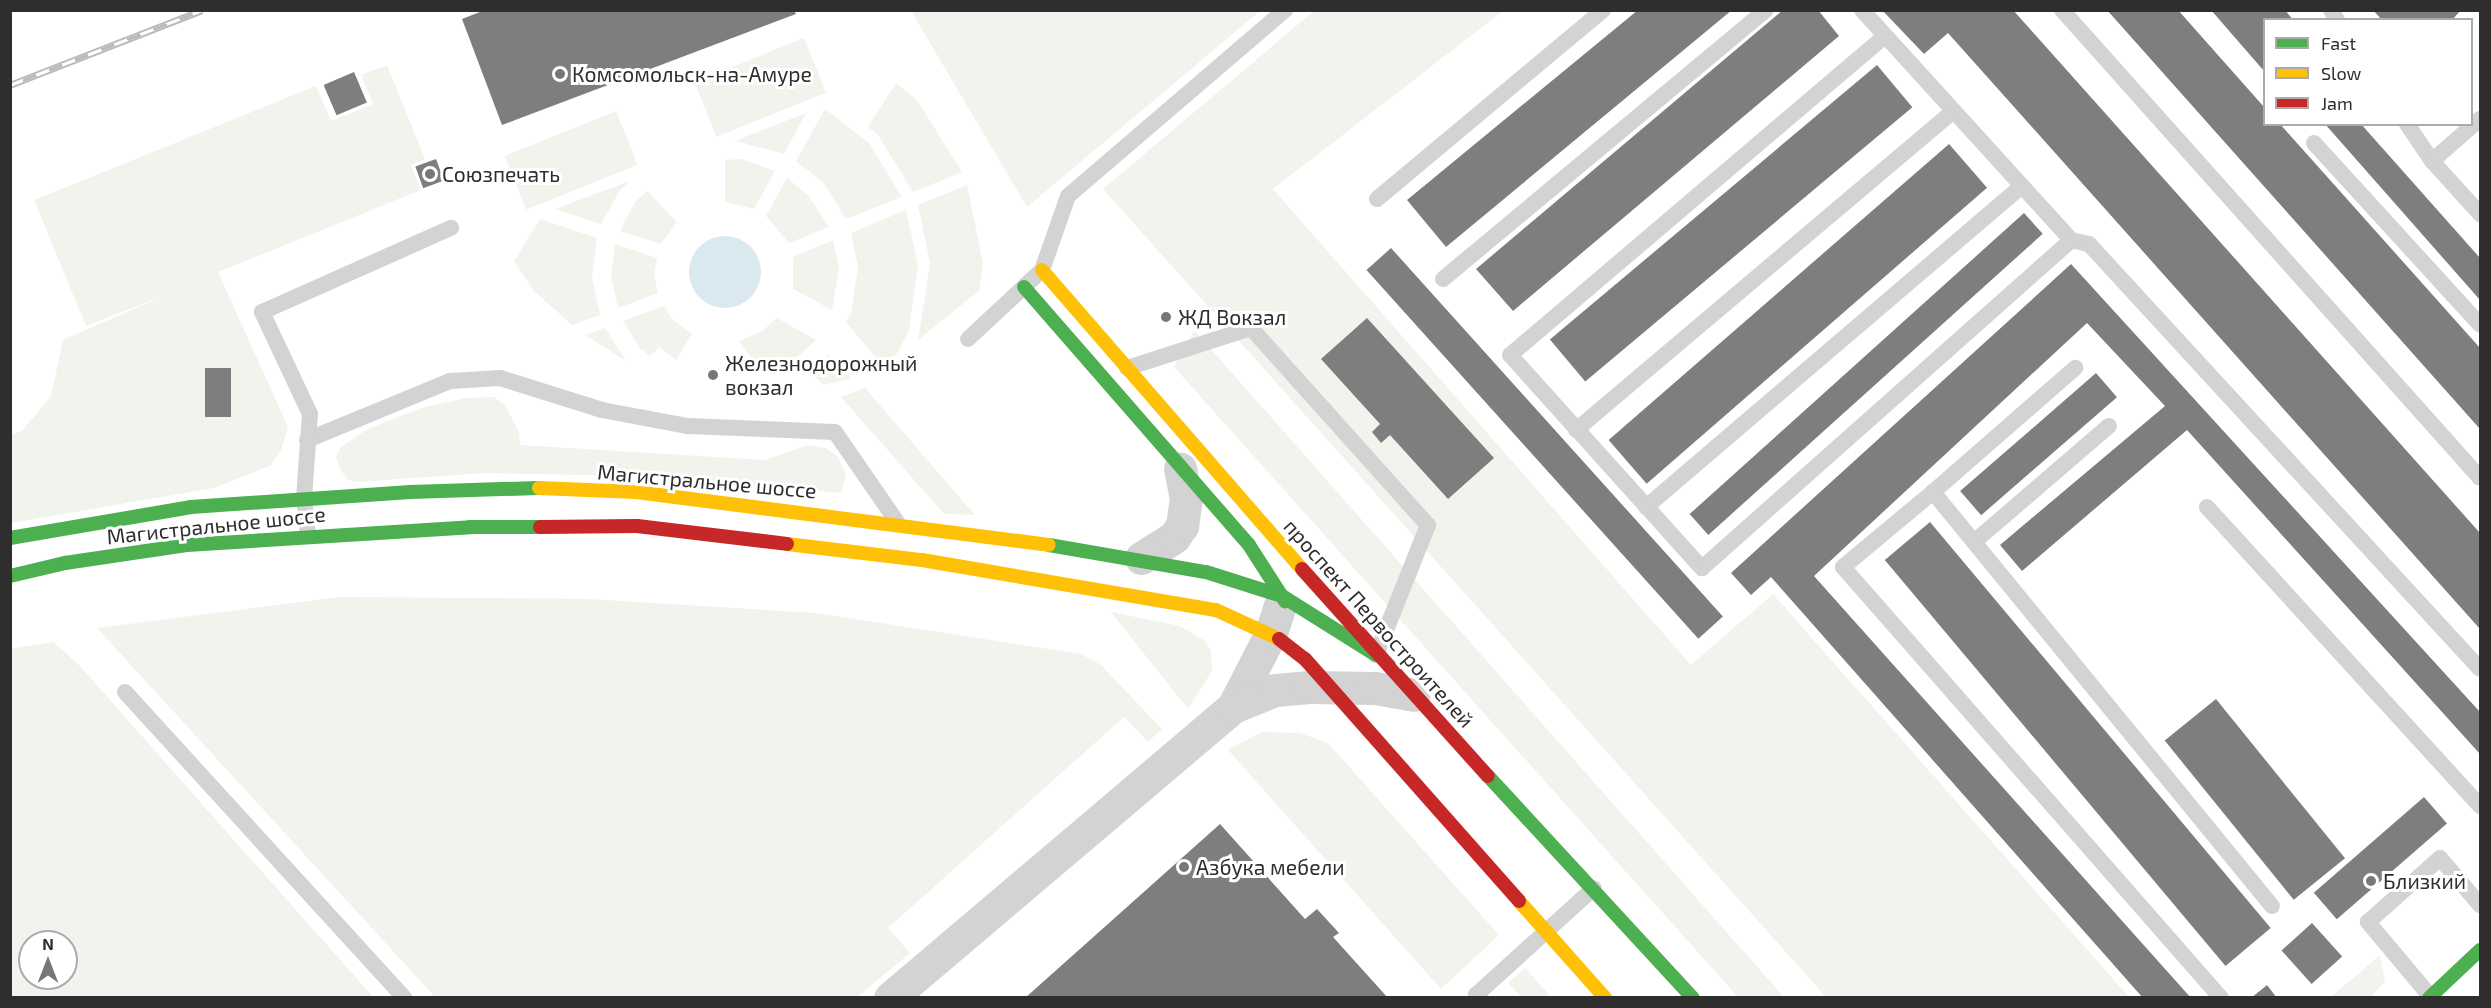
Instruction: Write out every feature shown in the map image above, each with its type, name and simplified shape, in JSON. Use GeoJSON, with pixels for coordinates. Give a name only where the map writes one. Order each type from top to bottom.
{"type":"FeatureCollection","features":[{"type":"Feature","properties":{"kind":"main road","name":"проспект Первостроителей"},"geometry":{"type":"LineString","coordinates":[[1042,270],[1376,655],[1594,888],[1693,998]]}},
{"type":"Feature","properties":{"kind":"main road"},"geometry":{"type":"LineString","coordinates":[[1024,287],[1180,470],[1249,545],[1284,617]]}},
{"type":"Feature","properties":{"kind":"main road","name":"Магистральное шоссе"},"geometry":{"type":"LineString","coordinates":[[10,538],[191,507],[529,488],[636,492],[897,523],[1141,558],[1233,580],[1284,617],[1376,655]]}},
{"type":"Feature","properties":{"kind":"main road"},"geometry":{"type":"LineString","coordinates":[[892,556],[897,523]]}},
{"type":"Feature","properties":{"kind":"main road","name":"Магистральное шоссе"},"geometry":{"type":"LineString","coordinates":[[10,576],[65,563],[187,545],[470,527],[637,526],[892,556],[1136,594],[1216,610],[1284,617]]}},
{"type":"Feature","properties":{"kind":"main road","name":"Магистральное шоссе"},"geometry":{"type":"LineString","coordinates":[[1284,617],[1290,646],[1331,688]]}},
{"type":"Feature","properties":{"kind":"main road"},"geometry":{"type":"LineString","coordinates":[[1307,638],[1331,688],[1605,998]]}},
{"type":"Feature","properties":{"kind":"main road"},"geometry":{"type":"LineString","coordinates":[[2429,997],[2481,950]]}},
{"type":"Feature","properties":{"kind":"street"},"geometry":{"type":"LineString","coordinates":[[1136,594],[1189,591],[1233,580],[1246,560],[1249,545],[1215,468]]}},
{"type":"Feature","properties":{"kind":"street"},"geometry":{"type":"LineString","coordinates":[[1141,558],[1174,537],[1182,526],[1186,499],[1180,470]]}},
{"type":"Feature","properties":{"kind":"street"},"geometry":{"type":"LineString","coordinates":[[1233,706],[1284,617]]}},
{"type":"Feature","properties":{"kind":"street"},"geometry":{"type":"LineString","coordinates":[[890,998],[1233,706],[1275,690],[1376,688],[1413,695]]}},
{"type":"Feature","properties":{"kind":"lane"},"geometry":{"type":"LineString","coordinates":[[968,339],[1042,270],[1068,196],[1285,10]]}},
{"type":"Feature","properties":{"kind":"lane"},"geometry":{"type":"LineString","coordinates":[[1377,199],[1602,10]]}},
{"type":"Feature","properties":{"kind":"lane"},"geometry":{"type":"LineString","coordinates":[[1443,279],[1766,10]]}},
{"type":"Feature","properties":{"kind":"lane"},"geometry":{"type":"LineString","coordinates":[[1862,10],[2071,240],[2089,244],[2481,669]]}},
{"type":"Feature","properties":{"kind":"lane"},"geometry":{"type":"LineString","coordinates":[[2062,10],[2481,478]]}},
{"type":"Feature","properties":{"kind":"lane"},"geometry":{"type":"LineString","coordinates":[[1885,36],[1510,355],[1646,507],[1702,568],[2071,240]]}},
{"type":"Feature","properties":{"kind":"lane"},"geometry":{"type":"LineString","coordinates":[[1576,430],[1953,111]]}},
{"type":"Feature","properties":{"kind":"lane"},"geometry":{"type":"LineString","coordinates":[[2408,126],[2432,161],[2481,214]]}},
{"type":"Feature","properties":{"kind":"lane"},"geometry":{"type":"LineString","coordinates":[[2432,161],[2473,126]]}},
{"type":"Feature","properties":{"kind":"lane"},"geometry":{"type":"LineString","coordinates":[[2314,143],[2481,325]]}},
{"type":"Feature","properties":{"kind":"lane"},"geometry":{"type":"LineString","coordinates":[[1646,507],[2022,186]]}},
{"type":"Feature","properties":{"kind":"lane"},"geometry":{"type":"LineString","coordinates":[[308,536],[304,500],[310,414],[262,312],[451,228]]}},
{"type":"Feature","properties":{"kind":"lane"},"geometry":{"type":"LineString","coordinates":[[1127,368],[1251,328],[1428,525],[1376,655]]}},
{"type":"Feature","properties":{"kind":"lane"},"geometry":{"type":"LineString","coordinates":[[2075,368],[1843,567],[2221,998]]}},
{"type":"Feature","properties":{"kind":"lane"},"geometry":{"type":"LineString","coordinates":[[307,440],[450,381],[500,378],[602,410],[687,426],[835,432],[897,523]]}},
{"type":"Feature","properties":{"kind":"lane"},"geometry":{"type":"LineString","coordinates":[[1974,542],[2109,426]]}},
{"type":"Feature","properties":{"kind":"lane"},"geometry":{"type":"LineString","coordinates":[[1933,492],[2272,906]]}},
{"type":"Feature","properties":{"kind":"lane"},"geometry":{"type":"LineString","coordinates":[[2207,507],[2481,806]]}},
{"type":"Feature","properties":{"kind":"lane"},"geometry":{"type":"LineString","coordinates":[[125,692],[404,998]]}},
{"type":"Feature","properties":{"kind":"lane"},"geometry":{"type":"LineString","coordinates":[[2429,997],[2368,922],[2440,858],[2481,905]]}},
{"type":"Feature","properties":{"kind":"lane"},"geometry":{"type":"LineString","coordinates":[[1478,998],[1594,888]]}},
{"type":"Feature","properties":{"kind":"shaded area"},"geometry":{"type":"Polygon","coordinates":[[[911,11],[1260,11],[1027,207],[911,11]]]}},
{"type":"Feature","properties":{"kind":"shaded area"},"geometry":{"type":"Polygon","coordinates":[[[1314,11],[1503,11],[1273,189],[1691,665],[1773,594],[2129,997],[1826,997],[1103,189],[1314,11]]]}},
{"type":"Feature","properties":{"kind":"shaded area"},"geometry":{"type":"Polygon","coordinates":[[[804,38],[826,93],[717,137],[695,82],[804,38]]]}},
{"type":"Feature","properties":{"kind":"shaded area"},"geometry":{"type":"Polygon","coordinates":[[[387,65],[425,159],[411,165],[421,190],[218,272],[288,427],[281,450],[270,466],[214,488],[11,523],[10,435],[22,431],[51,396],[63,340],[170,293],[86,326],[34,200],[316,86],[331,121],[373,104],[361,75],[387,65]]]}},
{"type":"Feature","properties":{"kind":"shaded area"},"geometry":{"type":"Polygon","coordinates":[[[896,83],[917,100],[962,172],[913,192],[878,135],[868,127],[896,83]]]}},
{"type":"Feature","properties":{"kind":"shaded area"},"geometry":{"type":"Polygon","coordinates":[[[825,109],[869,143],[902,197],[846,219],[824,183],[796,161],[825,109]]]}},
{"type":"Feature","properties":{"kind":"shaded area"},"geometry":{"type":"Polygon","coordinates":[[[616,111],[638,165],[526,210],[505,156],[616,111]]]}},
{"type":"Feature","properties":{"kind":"shaded area"},"geometry":{"type":"Polygon","coordinates":[[[806,113],[784,154],[735,141],[806,113]]]}},
{"type":"Feature","properties":{"kind":"shaded area"},"geometry":{"type":"Polygon","coordinates":[[[741,159],[775,171],[754,209],[725,202],[725,160],[741,159]]]}},
{"type":"Feature","properties":{"kind":"shaded area"},"geometry":{"type":"Polygon","coordinates":[[[787,178],[809,196],[829,227],[789,243],[766,216],[787,178]]]}},
{"type":"Feature","properties":{"kind":"shaded area"},"geometry":{"type":"Polygon","coordinates":[[[630,181],[620,190],[601,224],[555,209],[630,181]]]}},
{"type":"Feature","properties":{"kind":"shaded area"},"geometry":{"type":"Polygon","coordinates":[[[967,185],[983,263],[979,291],[918,340],[930,264],[918,205],[967,185]]]}},
{"type":"Feature","properties":{"kind":"shaded area"},"geometry":{"type":"Polygon","coordinates":[[[647,191],[677,222],[661,244],[620,231],[635,202],[647,191]]]}},
{"type":"Feature","properties":{"kind":"shaded area"},"geometry":{"type":"Polygon","coordinates":[[[906,210],[918,265],[909,331],[896,355],[881,363],[846,323],[851,313],[858,267],[851,233],[906,210]]]}},
{"type":"Feature","properties":{"kind":"shaded area"},"geometry":{"type":"Polygon","coordinates":[[[540,219],[597,238],[592,277],[600,315],[572,325],[534,291],[514,261],[540,219]]]}},
{"type":"Feature","properties":{"kind":"shaded area"},"geometry":{"type":"Polygon","coordinates":[[[732,236],[751,246],[759,258],[761,272],[759,286],[751,298],[739,306],[718,308],[699,298],[691,286],[689,265],[699,246],[711,238],[732,236]]]}},
{"type":"Feature","properties":{"kind":"shaded area"},"geometry":{"type":"Polygon","coordinates":[[[833,240],[839,268],[832,310],[793,289],[793,257],[833,240]]]}},
{"type":"Feature","properties":{"kind":"shaded area"},"geometry":{"type":"Polygon","coordinates":[[[615,244],[657,258],[654,274],[658,293],[618,308],[611,276],[615,244]]]}},
{"type":"Feature","properties":{"kind":"shaded area"},"geometry":{"type":"Polygon","coordinates":[[[664,306],[672,319],[692,334],[676,360],[659,347],[650,356],[640,348],[623,321],[664,306]]]}},
{"type":"Feature","properties":{"kind":"shaded area"},"geometry":{"type":"Polygon","coordinates":[[[777,318],[816,340],[785,368],[778,356],[757,366],[739,341],[762,331],[777,318]]]}},
{"type":"Feature","properties":{"kind":"shaded area"},"geometry":{"type":"Polygon","coordinates":[[[605,328],[626,361],[585,335],[605,328]]]}},
{"type":"Feature","properties":{"kind":"shaded area"},"geometry":{"type":"Polygon","coordinates":[[[1194,330],[1784,997],[1738,997],[1174,367],[1194,330]]]}},
{"type":"Feature","properties":{"kind":"shaded area"},"geometry":{"type":"Polygon","coordinates":[[[829,355],[851,379],[823,385],[810,371],[829,355]]]}},
{"type":"Feature","properties":{"kind":"shaded area"},"geometry":{"type":"Polygon","coordinates":[[[865,388],[975,515],[944,514],[841,397],[865,388]]]}},
{"type":"Feature","properties":{"kind":"shaded area"},"geometry":{"type":"Polygon","coordinates":[[[494,397],[505,405],[519,432],[520,445],[766,460],[807,445],[826,448],[838,457],[846,475],[841,493],[638,476],[486,473],[356,482],[347,479],[340,469],[336,457],[341,447],[368,429],[421,408],[466,398],[494,397]]]}},
{"type":"Feature","properties":{"kind":"shaded area"},"geometry":{"type":"Polygon","coordinates":[[[339,597],[589,599],[816,613],[1081,654],[1101,665],[1162,729],[1148,742],[1124,717],[888,928],[910,953],[857,997],[435,997],[97,628],[339,597]]]}},
{"type":"Feature","properties":{"kind":"shaded area"},"geometry":{"type":"Polygon","coordinates":[[[1111,612],[1180,626],[1205,641],[1211,651],[1212,671],[1188,709],[1111,612]]]}},
{"type":"Feature","properties":{"kind":"shaded area"},"geometry":{"type":"Polygon","coordinates":[[[53,642],[79,665],[373,997],[11,997],[11,649],[53,642]]]}},
{"type":"Feature","properties":{"kind":"shaded area"},"geometry":{"type":"Polygon","coordinates":[[[1262,732],[1300,733],[1328,743],[1499,935],[1441,989],[1228,750],[1262,732]]]}},
{"type":"Feature","properties":{"kind":"shaded area"},"geometry":{"type":"Polygon","coordinates":[[[2380,955],[2385,981],[2371,997],[2331,997],[2380,955]]]}},
{"type":"Feature","properties":{"kind":"shaded area"},"geometry":{"type":"Polygon","coordinates":[[[1525,968],[1551,997],[1521,997],[1508,983],[1525,968]]]}},
{"type":"Feature","properties":{"kind":"building","name":"Комсомольск-на-Амуре"},"geometry":{"type":"Polygon","coordinates":[[[485,10],[794,10],[796,14],[502,125],[462,19],[485,10]]]}},
{"type":"Feature","properties":{"kind":"building"},"geometry":{"type":"Polygon","coordinates":[[[1638,10],[1732,10],[1446,247],[1407,200],[1638,10]]]}},
{"type":"Feature","properties":{"kind":"building"},"geometry":{"type":"Polygon","coordinates":[[[1783,10],[1818,10],[1839,36],[1513,311],[1476,269],[1783,10]]]}},
{"type":"Feature","properties":{"kind":"building"},"geometry":{"type":"Polygon","coordinates":[[[1882,10],[2013,10],[2480,533],[2480,629],[1948,33],[1924,54],[1882,10]]]}},
{"type":"Feature","properties":{"kind":"building"},"geometry":{"type":"Polygon","coordinates":[[[2107,10],[2178,10],[2263,106],[2263,126],[2282,126],[2480,348],[2480,429],[2107,10]]]}},
{"type":"Feature","properties":{"kind":"building"},"geometry":{"type":"Polygon","coordinates":[[[2211,10],[2285,10],[2291,18],[2263,18],[2263,70],[2211,10]]]}},
{"type":"Feature","properties":{"kind":"building"},"geometry":{"type":"Polygon","coordinates":[[[2373,10],[2461,10],[2454,18],[2380,18],[2373,10]]]}},
{"type":"Feature","properties":{"kind":"building"},"geometry":{"type":"Polygon","coordinates":[[[1877,65],[1912,107],[1585,382],[1550,339],[1877,65]]]}},
{"type":"Feature","properties":{"kind":"building"},"geometry":{"type":"Polygon","coordinates":[[[354,72],[367,102],[337,115],[324,85],[354,72]]]}},
{"type":"Feature","properties":{"kind":"building"},"geometry":{"type":"Polygon","coordinates":[[[2327,126],[2363,126],[2480,258],[2480,300],[2327,126]]]}},
{"type":"Feature","properties":{"kind":"building"},"geometry":{"type":"Polygon","coordinates":[[[1949,144],[1987,188],[1647,484],[1609,440],[1949,144]]]}},
{"type":"Feature","properties":{"kind":"building","name":"Союзпечать"},"geometry":{"type":"Polygon","coordinates":[[[436,159],[444,181],[423,188],[415,167],[436,159]]]}},
{"type":"Feature","properties":{"kind":"building"},"geometry":{"type":"Polygon","coordinates":[[[2024,213],[2043,234],[1708,535],[1690,514],[2024,213]]]}},
{"type":"Feature","properties":{"kind":"building"},"geometry":{"type":"Polygon","coordinates":[[[1391,248],[1723,617],[1698,639],[1366,270],[1391,248]]]}},
{"type":"Feature","properties":{"kind":"building"},"geometry":{"type":"Polygon","coordinates":[[[2071,264],[2480,712],[2480,754],[2187,430],[2022,571],[2000,545],[2165,406],[2087,323],[1814,576],[2191,998],[2143,998],[1771,577],[1751,595],[1731,573],[2071,264]]]}},
{"type":"Feature","properties":{"kind":"building"},"geometry":{"type":"Polygon","coordinates":[[[1367,318],[1494,458],[1448,499],[1390,435],[1381,443],[1372,432],[1380,424],[1321,359],[1367,318]]]}},
{"type":"Feature","properties":{"kind":"building"},"geometry":{"type":"Polygon","coordinates":[[[205,368],[231,368],[231,417],[205,417],[205,368]]]}},
{"type":"Feature","properties":{"kind":"building"},"geometry":{"type":"Polygon","coordinates":[[[2096,373],[2117,397],[1981,515],[1960,491],[2096,373]]]}},
{"type":"Feature","properties":{"kind":"building"},"geometry":{"type":"Polygon","coordinates":[[[1930,522],[2271,928],[2225,966],[1885,560],[1930,522]]]}},
{"type":"Feature","properties":{"kind":"building"},"geometry":{"type":"Polygon","coordinates":[[[2216,699],[2345,858],[2294,900],[2165,741],[2216,699]]]}},
{"type":"Feature","properties":{"kind":"building"},"geometry":{"type":"Polygon","coordinates":[[[2424,797],[2447,823],[2337,919],[2314,893],[2424,797]]]}},
{"type":"Feature","properties":{"kind":"building"},"geometry":{"type":"Polygon","coordinates":[[[1220,824],[1305,919],[1317,909],[1339,933],[1333,937],[1388,998],[1025,998],[1220,824]]]}},
{"type":"Feature","properties":{"kind":"building"},"geometry":{"type":"Polygon","coordinates":[[[2312,923],[2342,956],[2312,984],[2282,950],[2312,923]]]}},
{"type":"Feature","properties":{"kind":"building"},"geometry":{"type":"Polygon","coordinates":[[[2267,985],[2277,998],[2251,998],[2267,985]]]}},
{"type":"Feature","properties":{"kind":"tram line"},"geometry":{"type":"LineString","coordinates":[[10,295],[10,344]]}},
{"type":"Feature","properties":{"kind":"railway"},"geometry":{"type":"LineString","coordinates":[[10,85],[202,10]]}},
{"type":"Feature","properties":{"kind":"traffic: fast"},"geometry":{"type":"LineString","coordinates":[[1024,287],[1249,545],[1285,601]]}},
{"type":"Feature","properties":{"kind":"traffic: fast"},"geometry":{"type":"LineString","coordinates":[[10,538],[191,507],[410,492],[539,488]]}},
{"type":"Feature","properties":{"kind":"traffic: fast"},"geometry":{"type":"LineString","coordinates":[[10,576],[65,563],[187,545],[470,527],[540,527]]}},
{"type":"Feature","properties":{"kind":"traffic: fast"},"geometry":{"type":"LineString","coordinates":[[1049,545],[1206,572],[1282,596],[1376,655]]}},
{"type":"Feature","properties":{"kind":"traffic: fast"},"geometry":{"type":"LineString","coordinates":[[1488,776],[1693,998]]}},
{"type":"Feature","properties":{"kind":"traffic: fast"},"geometry":{"type":"LineString","coordinates":[[2429,998],[2480,950]]}},
{"type":"Feature","properties":{"kind":"traffic: slow"},"geometry":{"type":"LineString","coordinates":[[1042,270],[1302,569]]}},
{"type":"Feature","properties":{"kind":"traffic: slow"},"geometry":{"type":"LineString","coordinates":[[539,488],[636,492],[1049,545]]}},
{"type":"Feature","properties":{"kind":"traffic: slow"},"geometry":{"type":"LineString","coordinates":[[787,544],[922,560],[1216,610],[1279,639]]}},
{"type":"Feature","properties":{"kind":"traffic: slow"},"geometry":{"type":"LineString","coordinates":[[1519,901],[1605,998]]}},
{"type":"Feature","properties":{"kind":"traffic: jam"},"geometry":{"type":"LineString","coordinates":[[540,527],[637,526],[787,544]]}},
{"type":"Feature","properties":{"kind":"traffic: jam"},"geometry":{"type":"LineString","coordinates":[[1302,569],[1488,776]]}},
{"type":"Feature","properties":{"kind":"traffic: jam"},"geometry":{"type":"LineString","coordinates":[[1279,639],[1305,659],[1519,901]]}},
{"type":"Feature","properties":{"kind":"place","name":"Комсомольск-на-Амуре"},"geometry":{"type":"Point","coordinates":[560,74]}},
{"type":"Feature","properties":{"kind":"place","name":"Союзпечать"},"geometry":{"type":"Point","coordinates":[430,174]}},
{"type":"Feature","properties":{"kind":"place","name":"ЖД Вокзал"},"geometry":{"type":"Point","coordinates":[1166,317]}},
{"type":"Feature","properties":{"kind":"place","name":"Железнодорожный вокзал"},"geometry":{"type":"Point","coordinates":[713,375]}},
{"type":"Feature","properties":{"kind":"place","name":"Азбука мебели"},"geometry":{"type":"Point","coordinates":[1184,867]}},
{"type":"Feature","properties":{"kind":"place","name":"Близкий"},"geometry":{"type":"Point","coordinates":[2371,881]}}]}
